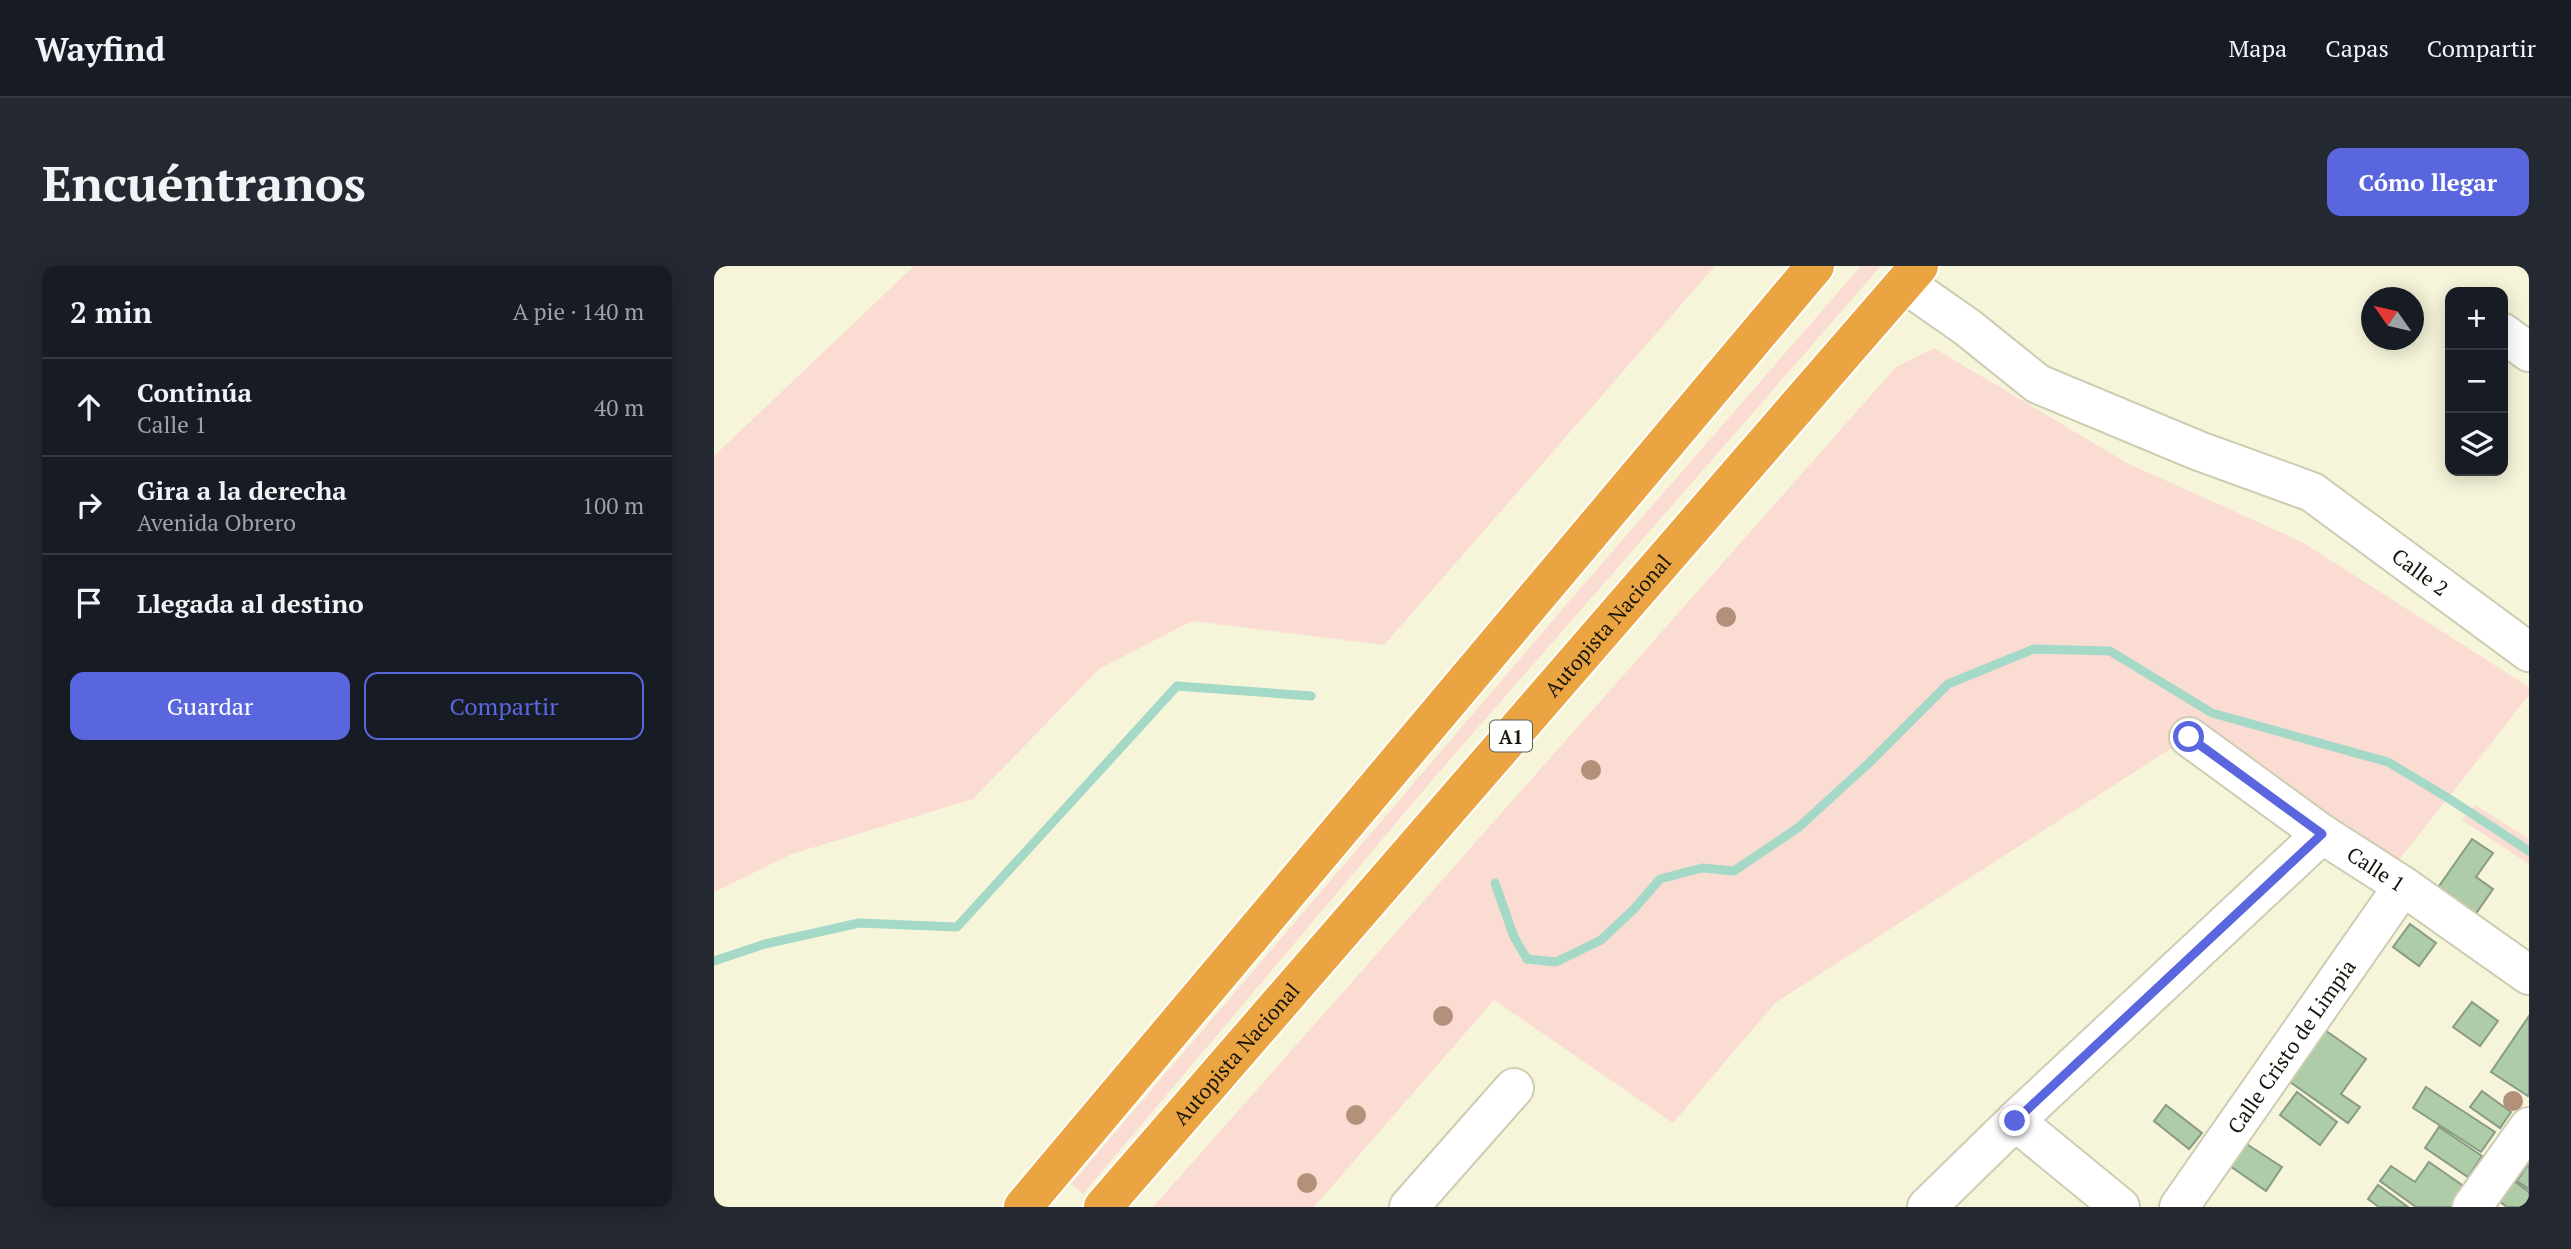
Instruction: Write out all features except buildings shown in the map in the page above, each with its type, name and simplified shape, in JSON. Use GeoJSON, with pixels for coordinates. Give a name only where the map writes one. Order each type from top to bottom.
{"type":"FeatureCollection","features":[{"type":"Feature","properties":{"kind":"highway"},"geometry":{"type":"LineString","coordinates":[[1023,1207],[1815,266]]}},
{"type":"Feature","properties":{"kind":"highway","name":"Autopista Nacional"},"geometry":{"type":"LineString","coordinates":[[1103,1207],[1912,275]]}},
{"type":"Feature","properties":{"kind":"street","name":"Calle 2"},"geometry":{"type":"LineString","coordinates":[[1912,275],[1967,327],[2038,384],[2199,451],[2312,492],[2529,652]]}},
{"type":"Feature","properties":{"kind":"street"},"geometry":{"type":"LineString","coordinates":[[2508,337],[2529,352]]}},
{"type":"Feature","properties":{"kind":"street","name":"Calle 1"},"geometry":{"type":"LineString","coordinates":[[2189,737],[2322,834],[2403,886],[2529,975]]}},
{"type":"Feature","properties":{"kind":"street"},"geometry":{"type":"LineString","coordinates":[[1927,1207],[2015,1121],[2322,834]]}},
{"type":"Feature","properties":{"kind":"street","name":"Calle Cristo de Limpia"},"geometry":{"type":"LineString","coordinates":[[2179,1207],[2403,886]]}},
{"type":"Feature","properties":{"kind":"street"},"geometry":{"type":"LineString","coordinates":[[1409,1207],[1514,1088]]}},
{"type":"Feature","properties":{"kind":"street"},"geometry":{"type":"LineString","coordinates":[[2015,1121],[2120,1207]]}},
{"type":"Feature","properties":{"kind":"street"},"geometry":{"type":"LineString","coordinates":[[2472,1207],[2529,1127]]}},
{"type":"Feature","properties":{"kind":"shaded area"},"geometry":{"type":"Polygon","coordinates":[[[914,266],[1715,266],[1384,645],[1192,621],[1099,669],[973,799],[792,854],[714,892],[714,456],[914,266]]]}},
{"type":"Feature","properties":{"kind":"shaded area"},"geometry":{"type":"Polygon","coordinates":[[[1861,266],[1881,266],[1434,778],[1083,1194],[1071,1184],[1572,598],[1861,266]]]}},
{"type":"Feature","properties":{"kind":"shaded area"},"geometry":{"type":"Polygon","coordinates":[[[1934,348],[2127,463],[2302,542],[2529,687],[2529,695],[2399,860],[2322,834],[2189,737],[1775,1003],[1673,1123],[1494,1000],[1314,1207],[1153,1207],[1896,367],[1934,348]]]}},
{"type":"Feature","properties":{"kind":"shaded area"},"geometry":{"type":"Polygon","coordinates":[[[2475,805],[2529,839],[2529,864],[2462,820],[2475,805]]]}},
{"type":"Feature","properties":{"kind":"waterway"},"geometry":{"type":"LineString","coordinates":[[1495,883],[1514,937],[1527,959],[1556,962],[1601,940],[1633,910],[1660,879],[1702,868],[1734,871],[1799,827],[1869,763],[1948,684],[2034,649],[2110,651],[2212,713],[2388,762],[2529,851]]}},
{"type":"Feature","properties":{"kind":"waterway"},"geometry":{"type":"LineString","coordinates":[[714,961],[765,944],[859,923],[957,927],[1177,686],[1311,696]]}},
{"type":"Feature","properties":{"kind":"route"},"geometry":{"type":"LineString","coordinates":[[2015,1121],[2322,834],[2189,737]]}}]}
